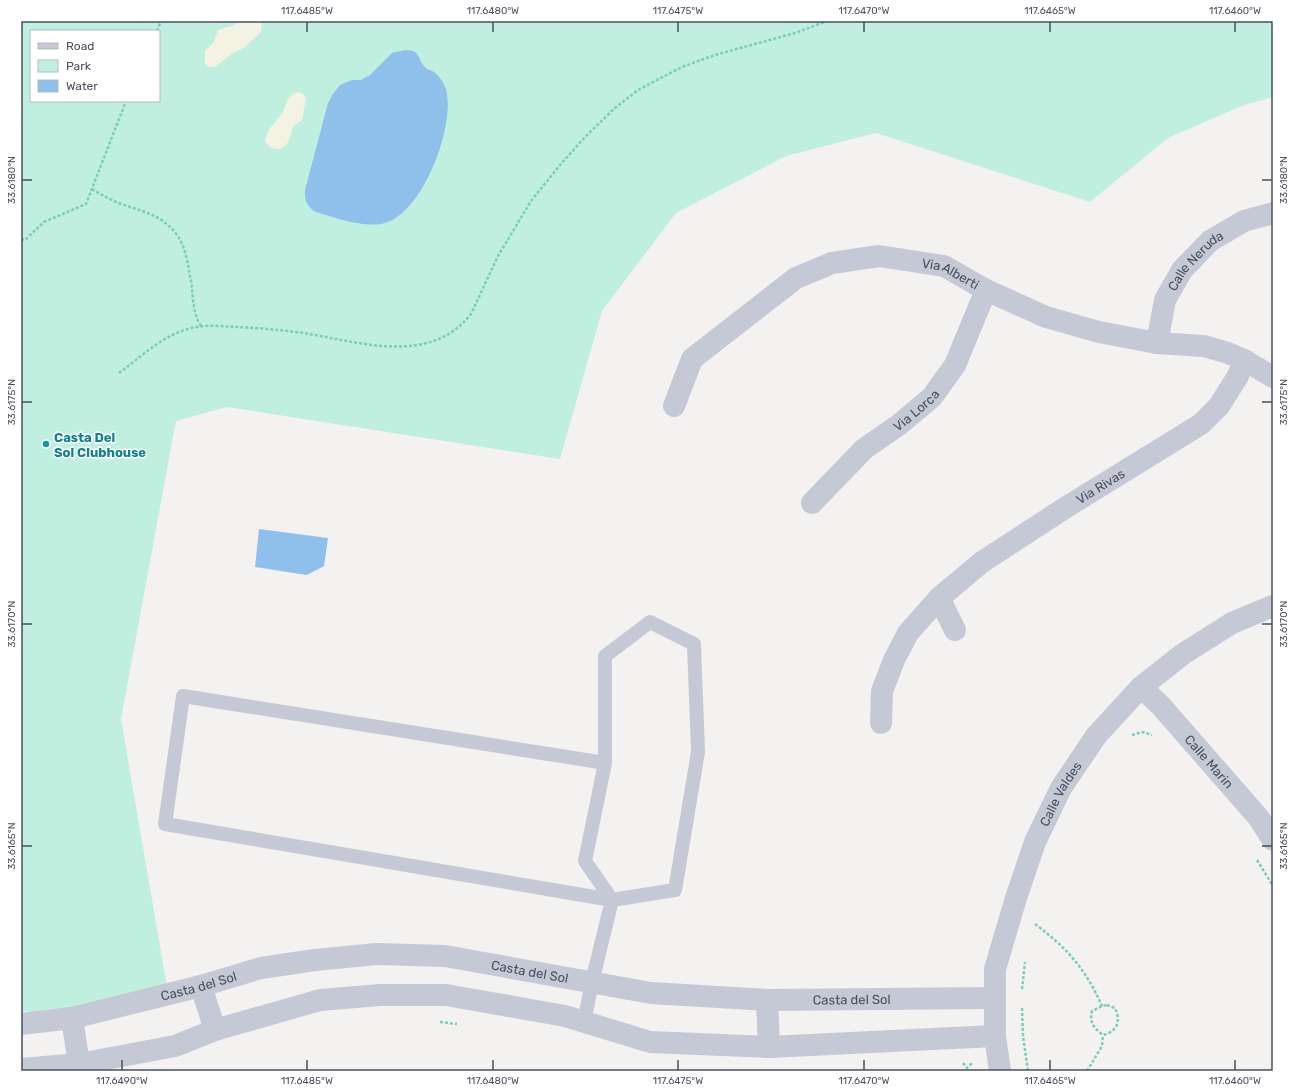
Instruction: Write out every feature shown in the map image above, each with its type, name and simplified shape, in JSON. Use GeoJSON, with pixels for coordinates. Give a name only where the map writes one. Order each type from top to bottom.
{"type":"FeatureCollection","features":[{"type":"Feature","properties":{"kind":"street","name":"Calle Neruda"},"geometry":{"type":"LineString","coordinates":[[1157,343],[1165,300],[1182,270],[1210,241],[1244,221],[1273,214]]}},
{"type":"Feature","properties":{"kind":"street","name":"Via Alberti"},"geometry":{"type":"LineString","coordinates":[[674,406],[692,359],[796,278],[832,264],[879,256],[944,266],[986,290],[1046,317],[1099,332],[1157,343],[1204,346],[1228,353],[1244,360],[1273,377]]}},
{"type":"Feature","properties":{"kind":"street","name":"Via Lorca"},"geometry":{"type":"LineString","coordinates":[[812,504],[864,449],[900,424],[932,397],[955,365],[986,290]]}},
{"type":"Feature","properties":{"kind":"street","name":"Via Rivas"},"geometry":{"type":"LineString","coordinates":[[881,723],[882,691],[894,660],[908,633],[939,598],[982,562],[1068,506],[1201,424],[1219,406],[1238,376],[1244,360]]}},
{"type":"Feature","properties":{"kind":"street"},"geometry":{"type":"LineString","coordinates":[[939,598],[955,630]]}},
{"type":"Feature","properties":{"kind":"street","name":"Calle Valdes"},"geometry":{"type":"LineString","coordinates":[[1000,1071],[995,1036],[995,969],[1016,898],[1036,842],[1061,788],[1096,736],[1140,687],[1183,654],[1232,623],[1273,606]]}},
{"type":"Feature","properties":{"kind":"street","name":"Calle Marin"},"geometry":{"type":"LineString","coordinates":[[1140,687],[1161,706],[1258,817],[1273,840]]}},
{"type":"Feature","properties":{"kind":"street","name":"Casta del Sol"},"geometry":{"type":"LineString","coordinates":[[21,1024],[72,1018],[201,986],[261,968],[315,960],[377,954],[445,956],[651,993],[767,1000],[995,998]]}},
{"type":"Feature","properties":{"kind":"street"},"geometry":{"type":"LineString","coordinates":[[201,986],[216,1030]]}},
{"type":"Feature","properties":{"kind":"street"},"geometry":{"type":"LineString","coordinates":[[21,1069],[79,1064],[175,1046],[216,1030],[320,1000],[380,995],[446,995],[565,1016],[650,1042],[769,1046],[995,1036]]}},
{"type":"Feature","properties":{"kind":"street"},"geometry":{"type":"LineString","coordinates":[[767,1000],[769,1046]]}},
{"type":"Feature","properties":{"kind":"street"},"geometry":{"type":"LineString","coordinates":[[72,1018],[79,1064]]}},
{"type":"Feature","properties":{"kind":"lane"},"geometry":{"type":"LineString","coordinates":[[584,1023],[592,982],[612,900],[585,861],[605,764],[605,656],[650,622],[694,644],[698,752],[675,890],[612,900],[165,824],[183,696],[605,764]]}},
{"type":"Feature","properties":{"kind":"path"},"geometry":{"type":"LineString","coordinates":[[158,30],[162,21]]}},
{"type":"Feature","properties":{"kind":"path"},"geometry":{"type":"LineString","coordinates":[[119,373],[166,339],[188,329],[201,326],[244,327],[302,333],[363,343],[401,346],[417,346],[448,335],[465,322],[471,314],[501,251],[518,224],[524,211],[539,189],[586,136],[615,108],[638,90],[682,67],[715,55],[795,33],[827,21]]}},
{"type":"Feature","properties":{"kind":"path"},"geometry":{"type":"LineString","coordinates":[[21,244],[44,222],[86,204],[126,102]]}},
{"type":"Feature","properties":{"kind":"path"},"geometry":{"type":"LineString","coordinates":[[92,189],[115,201],[151,213],[170,227],[182,246],[190,274],[194,310],[201,326]]}},
{"type":"Feature","properties":{"kind":"path"},"geometry":{"type":"LineString","coordinates":[[21,239],[25,240]]}},
{"type":"Feature","properties":{"kind":"path"},"geometry":{"type":"LineString","coordinates":[[1128,736],[1142,732],[1154,736]]}},
{"type":"Feature","properties":{"kind":"path"},"geometry":{"type":"LineString","coordinates":[[1256,860],[1273,886]]}},
{"type":"Feature","properties":{"kind":"path"},"geometry":{"type":"LineString","coordinates":[[1031,929],[1033,922],[1057,940],[1071,955],[1085,974],[1102,1006]]}},
{"type":"Feature","properties":{"kind":"path"},"geometry":{"type":"LineString","coordinates":[[1021,992],[1025,958]]}},
{"type":"Feature","properties":{"kind":"path"},"geometry":{"type":"LineString","coordinates":[[1107,1005],[1115,1008],[1119,1017],[1118,1024],[1110,1033],[1103,1035],[1092,1024],[1090,1018],[1092,1011],[1107,1005]]}},
{"type":"Feature","properties":{"kind":"path"},"geometry":{"type":"LineString","coordinates":[[1022,1007],[1023,1036],[1028,1071]]}},
{"type":"Feature","properties":{"kind":"path"},"geometry":{"type":"LineString","coordinates":[[439,1021],[461,1025]]}},
{"type":"Feature","properties":{"kind":"path"},"geometry":{"type":"LineString","coordinates":[[1087,1071],[1102,1046],[1103,1035]]}},
{"type":"Feature","properties":{"kind":"path"},"geometry":{"type":"LineString","coordinates":[[962,1062],[967,1068]]}},
{"type":"Feature","properties":{"kind":"green space"},"geometry":{"type":"Polygon","coordinates":[[[21,21],[1273,21],[1273,97],[1244,105],[1168,138],[1090,202],[876,133],[786,156],[676,213],[602,311],[560,459],[227,407],[176,421],[121,719],[167,987],[47,1013],[21,1011],[21,21]]]}},
{"type":"Feature","properties":{"kind":"sand"},"geometry":{"type":"Polygon","coordinates":[[[240,21],[262,21],[261,31],[245,47],[233,53],[215,67],[208,66],[205,61],[205,51],[214,42],[218,30],[233,26],[240,21]]]}},
{"type":"Feature","properties":{"kind":"sand"},"geometry":{"type":"Polygon","coordinates":[[[298,92],[303,94],[306,98],[302,120],[292,129],[286,145],[279,149],[272,148],[265,141],[268,131],[283,112],[288,99],[293,94],[298,92]]]}},
{"type":"Feature","properties":{"kind":"water"},"geometry":{"type":"Polygon","coordinates":[[[410,50],[416,53],[423,65],[434,72],[444,84],[446,89],[448,105],[446,124],[441,146],[433,168],[422,188],[410,205],[396,218],[381,224],[373,225],[356,223],[316,212],[310,208],[307,203],[305,190],[328,103],[340,85],[352,80],[361,80],[370,75],[392,53],[410,50]]]}},
{"type":"Feature","properties":{"kind":"water"},"geometry":{"type":"Polygon","coordinates":[[[259,529],[328,538],[324,566],[307,575],[255,567],[259,529]]]}},
{"type":"Feature","properties":{"kind":"place","name":"Casta Del Sol Clubhouse"},"geometry":{"type":"Point","coordinates":[46,444]}}]}
